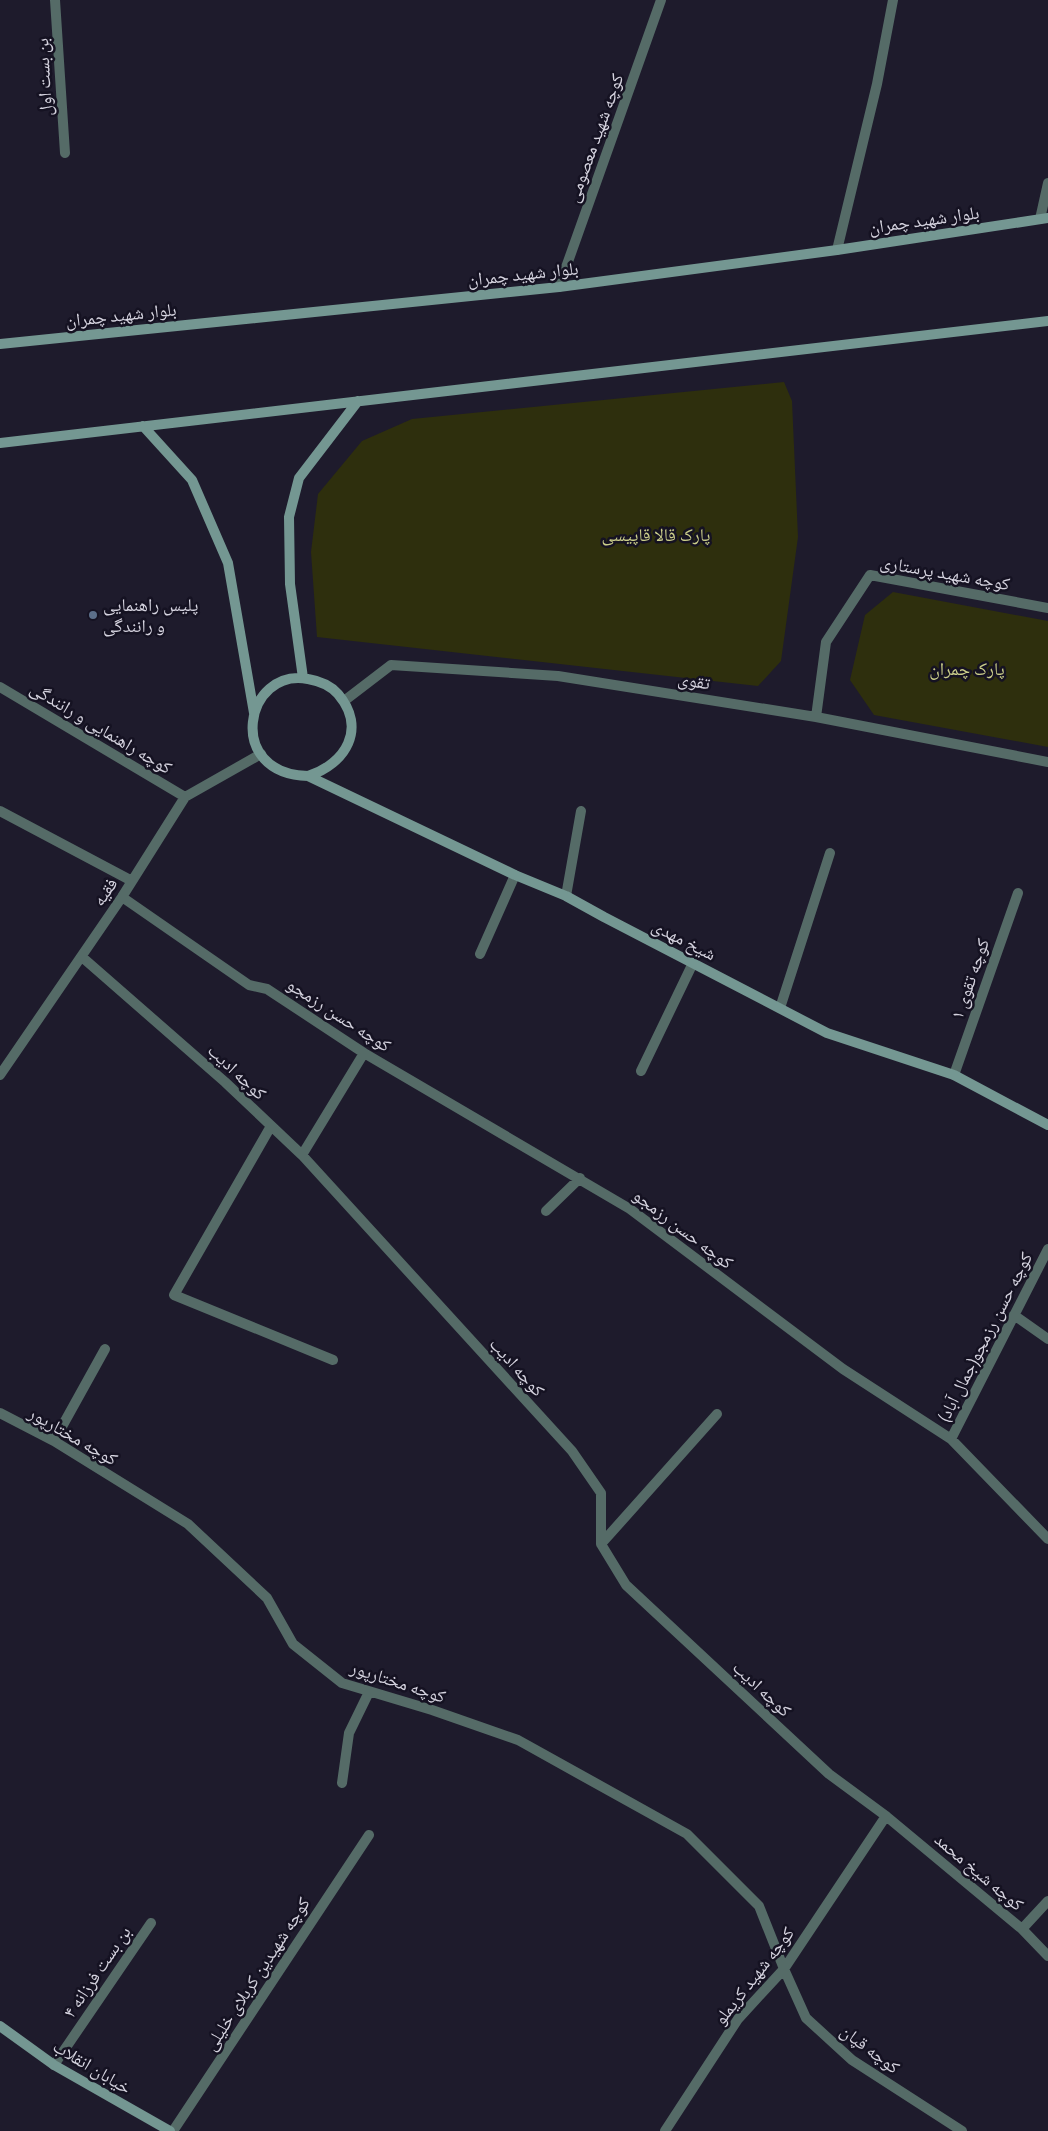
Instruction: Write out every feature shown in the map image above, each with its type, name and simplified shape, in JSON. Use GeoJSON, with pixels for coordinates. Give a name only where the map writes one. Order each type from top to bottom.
{"type":"FeatureCollection","features":[{"type":"Feature","properties":{"kind":"main road","name":"بلوار شهید چمران"},"geometry":{"type":"LineString","coordinates":[[0,344],[559,287],[836,250],[1044,219]]}},
{"type":"Feature","properties":{"kind":"main road"},"geometry":{"type":"LineString","coordinates":[[0,443],[1048,321]]}},
{"type":"Feature","properties":{"kind":"main road"},"geometry":{"type":"LineString","coordinates":[[303,678],[290,584],[289,518],[299,478],[358,401]]}},
{"type":"Feature","properties":{"kind":"main road"},"geometry":{"type":"LineString","coordinates":[[143,426],[192,480],[228,563],[254,714]]}},
{"type":"Feature","properties":{"kind":"main road"},"geometry":{"type":"LineString","coordinates":[[303,678],[319,681],[333,689],[344,701],[350,716],[351,733],[347,748],[337,762],[324,772],[308,776],[292,776],[276,770],[264,759],[255,746],[252,729],[254,714],[261,698],[272,687],[287,680],[303,678]]}},
{"type":"Feature","properties":{"kind":"main road","name":"شیخ مهدی"},"geometry":{"type":"LineString","coordinates":[[308,776],[515,875],[566,896],[828,1033],[954,1075],[1048,1125]]}},
{"type":"Feature","properties":{"kind":"main road","name":"خیابان انقلاب"},"geometry":{"type":"LineString","coordinates":[[0,2026],[54,2065],[172,2131]]}},
{"type":"Feature","properties":{"kind":"street","name":"بن بست اول"},"geometry":{"type":"LineString","coordinates":[[56,0],[65,153]]}},
{"type":"Feature","properties":{"kind":"street","name":"کوچه شهید معصومی"},"geometry":{"type":"LineString","coordinates":[[559,287],[661,0]]}},
{"type":"Feature","properties":{"kind":"street"},"geometry":{"type":"LineString","coordinates":[[836,250],[877,84],[893,0]]}},
{"type":"Feature","properties":{"kind":"street"},"geometry":{"type":"LineString","coordinates":[[1044,219],[1048,183]]}},
{"type":"Feature","properties":{"kind":"street","name":"کوچه شهید پرستاری"},"geometry":{"type":"LineString","coordinates":[[816,717],[826,642],[870,576],[1048,608]]}},
{"type":"Feature","properties":{"kind":"street","name":"تقوی"},"geometry":{"type":"LineString","coordinates":[[344,701],[391,665],[558,676],[816,717],[1048,762]]}},
{"type":"Feature","properties":{"kind":"street","name":"کوچه راهنمایی و رانندگی"},"geometry":{"type":"LineString","coordinates":[[0,687],[185,797]]}},
{"type":"Feature","properties":{"kind":"street","name":"فقیه"},"geometry":{"type":"LineString","coordinates":[[0,1075],[122,897],[185,797],[261,754]]}},
{"type":"Feature","properties":{"kind":"street"},"geometry":{"type":"LineString","coordinates":[[0,811],[132,881]]}},
{"type":"Feature","properties":{"kind":"street"},"geometry":{"type":"LineString","coordinates":[[566,896],[580,811]]}},
{"type":"Feature","properties":{"kind":"street"},"geometry":{"type":"LineString","coordinates":[[780,1008],[830,853]]}},
{"type":"Feature","properties":{"kind":"street"},"geometry":{"type":"LineString","coordinates":[[480,954],[515,875]]}},
{"type":"Feature","properties":{"kind":"street","name":"کوچه تقوی ۱"},"geometry":{"type":"LineString","coordinates":[[954,1075],[1018,893]]}},
{"type":"Feature","properties":{"kind":"street","name":"کوچه حسن رزمجو"},"geometry":{"type":"LineString","coordinates":[[122,897],[249,985],[268,989],[364,1053],[630,1208],[843,1369],[952,1439],[1048,1539]]}},
{"type":"Feature","properties":{"kind":"street","name":"کوچه ادیب"},"geometry":{"type":"LineString","coordinates":[[82,957],[225,1082],[302,1156],[572,1451],[601,1493],[601,1544],[626,1585],[829,1774],[886,1816]]}},
{"type":"Feature","properties":{"kind":"street"},"geometry":{"type":"LineString","coordinates":[[641,1071],[693,963]]}},
{"type":"Feature","properties":{"kind":"street"},"geometry":{"type":"LineString","coordinates":[[302,1156],[364,1053]]}},
{"type":"Feature","properties":{"kind":"street"},"geometry":{"type":"LineString","coordinates":[[271,1126],[174,1296],[333,1360]]}},
{"type":"Feature","properties":{"kind":"street"},"geometry":{"type":"LineString","coordinates":[[546,1211],[580,1178]]}},
{"type":"Feature","properties":{"kind":"street","name":"کوچه حسن رزمجو(جمال آباد)"},"geometry":{"type":"LineString","coordinates":[[952,1439],[1048,1249]]}},
{"type":"Feature","properties":{"kind":"street"},"geometry":{"type":"LineString","coordinates":[[1014,1315],[1048,1339]]}},
{"type":"Feature","properties":{"kind":"street"},"geometry":{"type":"LineString","coordinates":[[54,1441],[105,1349]]}},
{"type":"Feature","properties":{"kind":"street","name":"کوچه مختارپور"},"geometry":{"type":"LineString","coordinates":[[0,1413],[54,1441],[188,1524],[267,1598],[293,1644],[342,1683],[432,1710],[518,1740],[687,1834],[758,1906],[784,1969]]}},
{"type":"Feature","properties":{"kind":"street"},"geometry":{"type":"LineString","coordinates":[[601,1544],[717,1414]]}},
{"type":"Feature","properties":{"kind":"street"},"geometry":{"type":"LineString","coordinates":[[342,1783],[349,1733],[369,1692]]}},
{"type":"Feature","properties":{"kind":"street","name":"کوچه شیخ محمد"},"geometry":{"type":"LineString","coordinates":[[886,1816],[1022,1929],[1048,1956]]}},
{"type":"Feature","properties":{"kind":"street","name":"کوچه شهید کریملو"},"geometry":{"type":"LineString","coordinates":[[665,2131],[738,2019],[784,1969],[886,1816]]}},
{"type":"Feature","properties":{"kind":"street","name":"کوچه شهیدین کربلای خلیلی"},"geometry":{"type":"LineString","coordinates":[[172,2131],[369,1835]]}},
{"type":"Feature","properties":{"kind":"street"},"geometry":{"type":"LineString","coordinates":[[1022,1929],[1048,1901]]}},
{"type":"Feature","properties":{"kind":"street","name":"بن بست فرزانه ۴"},"geometry":{"type":"LineString","coordinates":[[54,2065],[151,1924]]}},
{"type":"Feature","properties":{"kind":"street","name":"کوچه قپان"},"geometry":{"type":"LineString","coordinates":[[784,1969],[806,2018],[852,2060],[962,2131]]}},
{"type":"Feature","properties":{"kind":"green space","name":"پارک قالا قاپیسی"},"geometry":{"type":"Polygon","coordinates":[[[784,382],[792,401],[798,537],[781,661],[758,686],[317,637],[311,552],[318,494],[362,441],[412,419],[784,382]]]}},
{"type":"Feature","properties":{"kind":"green space","name":"پارک چمران"},"geometry":{"type":"Polygon","coordinates":[[[893,592],[1048,621],[1048,747],[874,715],[850,680],[865,615],[893,592]]]}},
{"type":"Feature","properties":{"kind":"place","name":"پلیس راهنمایی و رانندگی"},"geometry":{"type":"Point","coordinates":[93,615]}}]}
